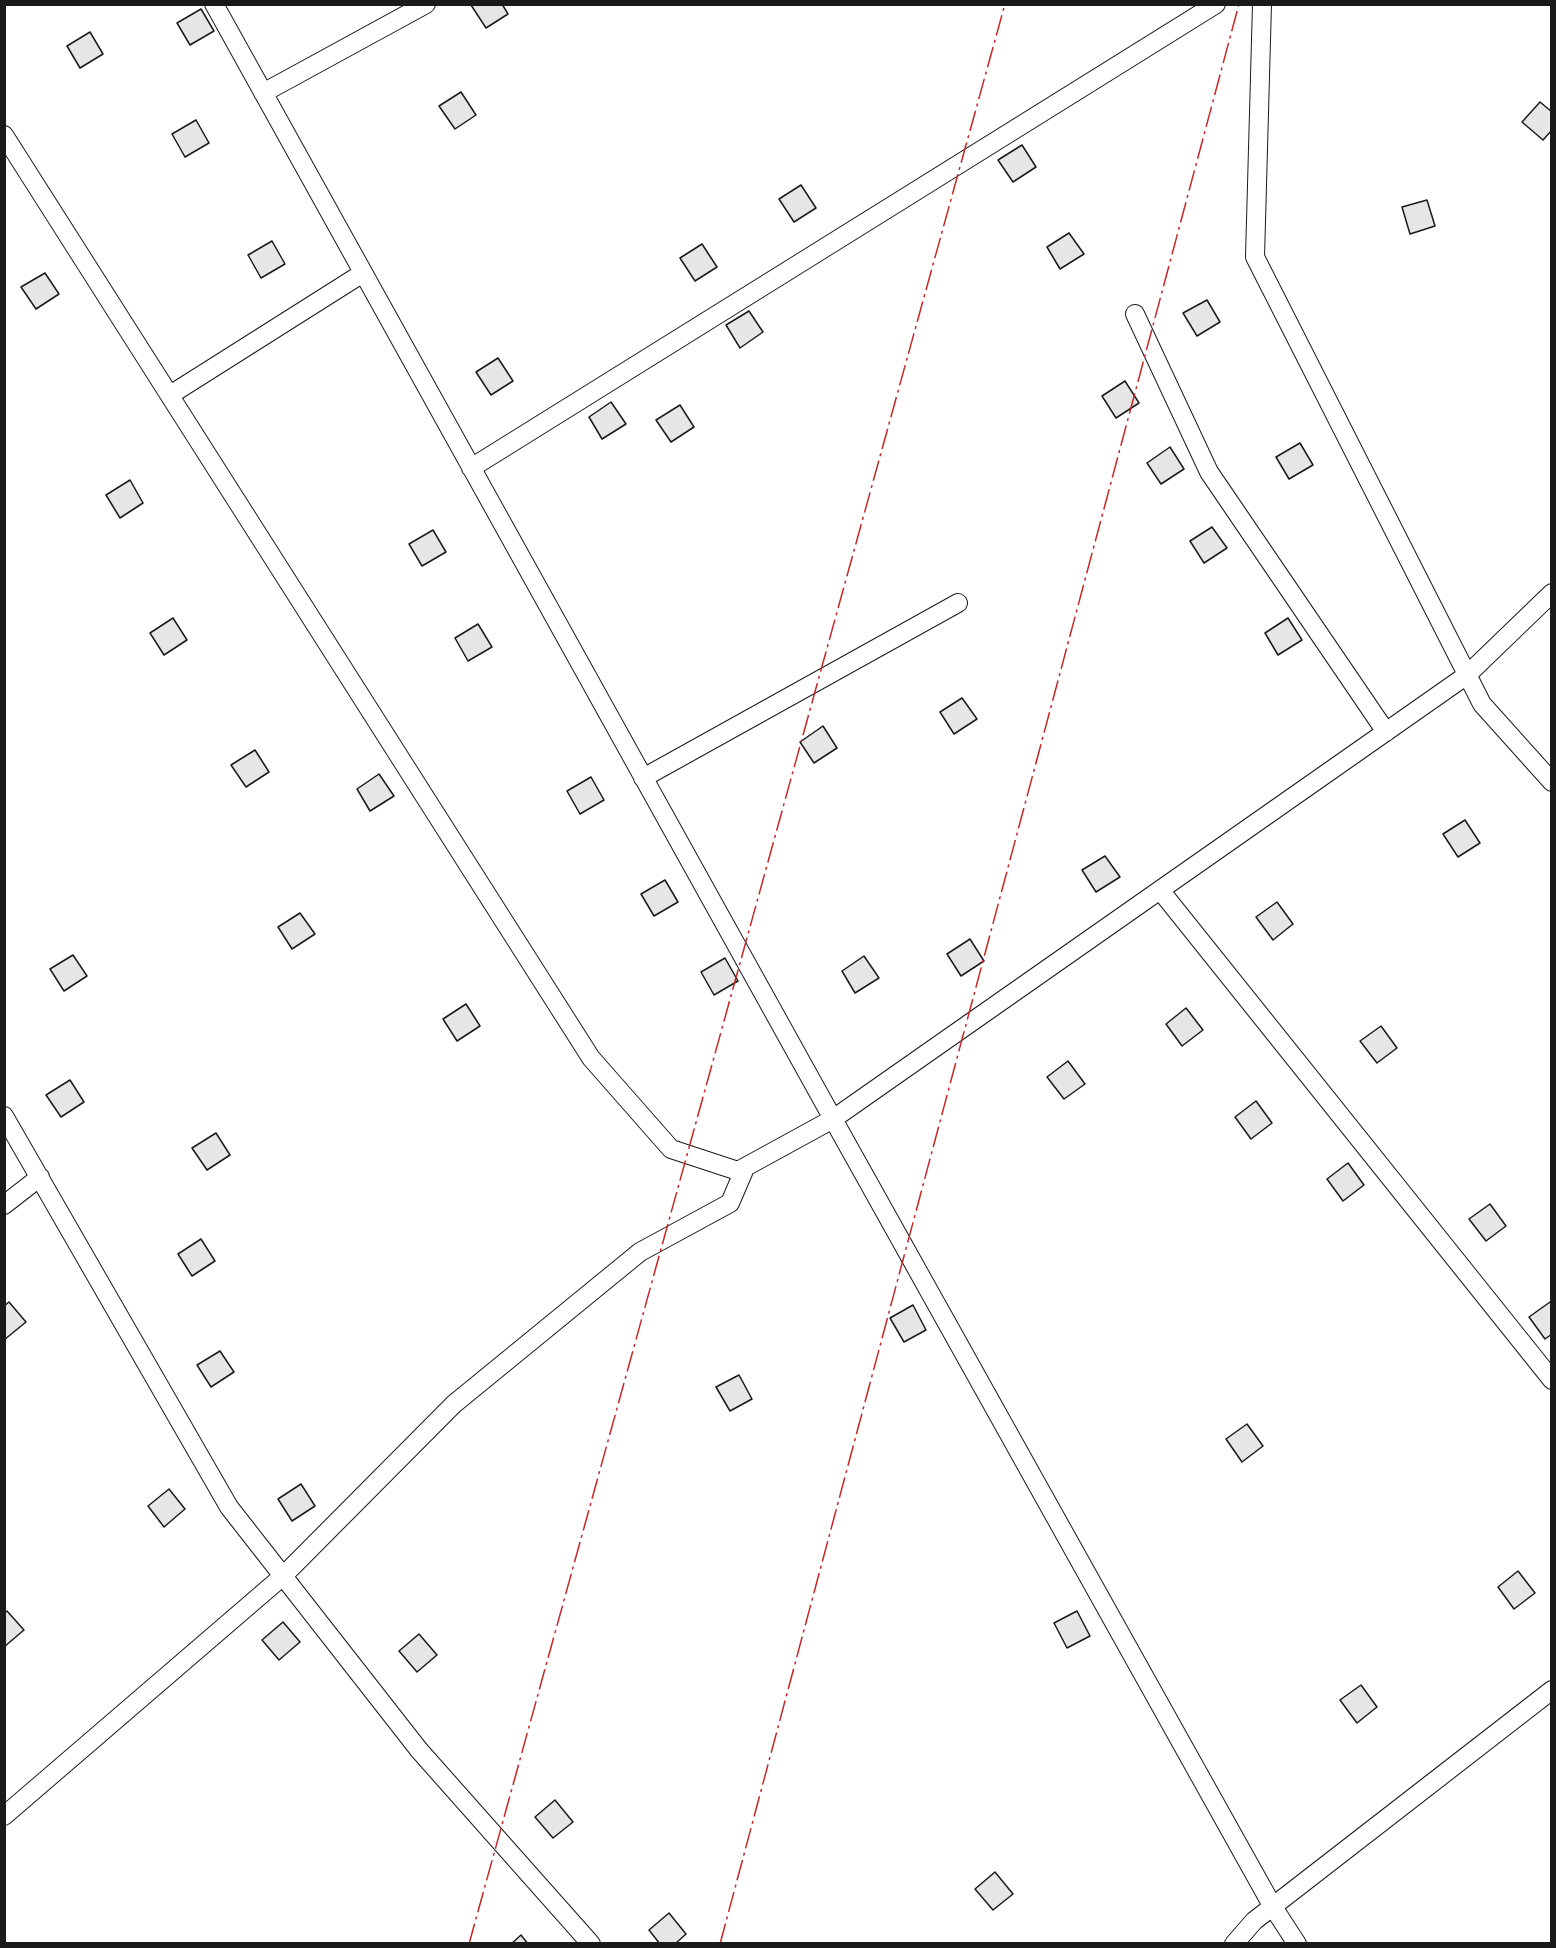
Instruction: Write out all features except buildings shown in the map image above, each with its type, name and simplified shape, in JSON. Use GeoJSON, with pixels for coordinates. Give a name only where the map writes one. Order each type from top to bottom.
{"type":"FeatureCollection","features":[{"type":"Feature","properties":{"kind":"lane"},"geometry":{"type":"LineString","coordinates":[[214,4],[833,1119],[1273,1907],[1297,1944]]}},
{"type":"Feature","properties":{"kind":"lane"},"geometry":{"type":"LineString","coordinates":[[263,93],[426,4]]}},
{"type":"Feature","properties":{"kind":"lane"},"geometry":{"type":"LineString","coordinates":[[471,468],[1216,4]]}},
{"type":"Feature","properties":{"kind":"lane"},"geometry":{"type":"LineString","coordinates":[[1262,4],[1255,257],[1482,704],[1551,782]]}},
{"type":"Feature","properties":{"kind":"lane"},"geometry":{"type":"LineString","coordinates":[[4,135],[591,1058],[671,1149],[738,1171],[833,1119],[1467,675],[1551,593]]}},
{"type":"Feature","properties":{"kind":"lane"},"geometry":{"type":"LineString","coordinates":[[170,395],[363,273]]}},
{"type":"Feature","properties":{"kind":"lane"},"geometry":{"type":"LineString","coordinates":[[1135,314],[1209,472],[1386,732]]}},
{"type":"Feature","properties":{"kind":"lane"},"geometry":{"type":"LineString","coordinates":[[644,778],[958,603]]}},
{"type":"Feature","properties":{"kind":"lane"},"geometry":{"type":"LineString","coordinates":[[1160,890],[1551,1380]]}},
{"type":"Feature","properties":{"kind":"lane"},"geometry":{"type":"LineString","coordinates":[[4,1116],[230,1507],[419,1750],[591,1944]]}},
{"type":"Feature","properties":{"kind":"lane"},"geometry":{"type":"LineString","coordinates":[[4,1816],[283,1576],[454,1404],[640,1252],[730,1203],[745,1168]]}},
{"type":"Feature","properties":{"kind":"lane"},"geometry":{"type":"LineString","coordinates":[[4,1205],[40,1177]]}},
{"type":"Feature","properties":{"kind":"lane"},"geometry":{"type":"LineString","coordinates":[[1234,1944],[1254,1921],[1551,1690]]}},
{"type":"Feature","properties":{"kind":"power"},"geometry":{"type":"LineString","coordinates":[[469,1944],[1005,4]]}},
{"type":"Feature","properties":{"kind":"power"},"geometry":{"type":"LineString","coordinates":[[720,1944],[1239,4]]}}]}
